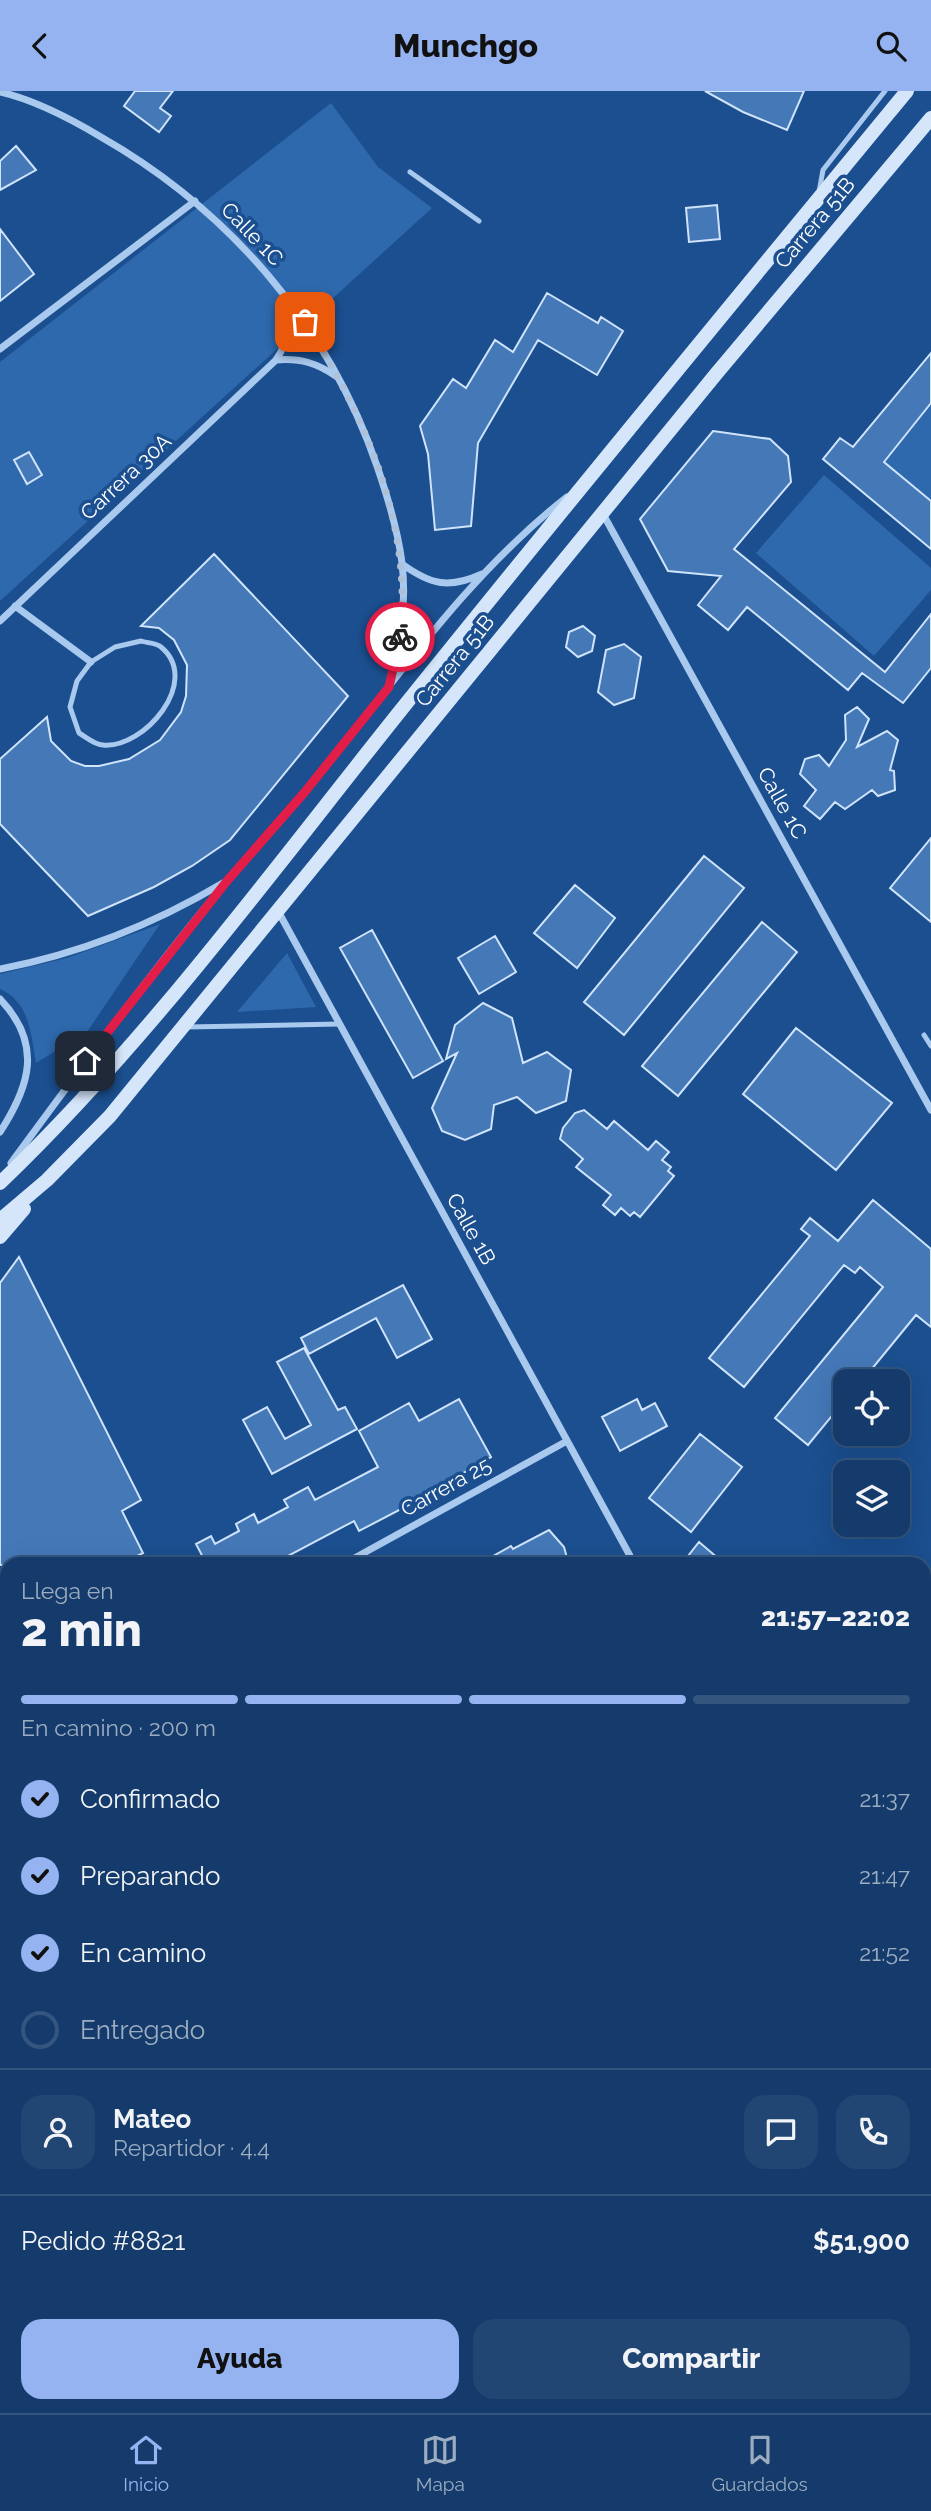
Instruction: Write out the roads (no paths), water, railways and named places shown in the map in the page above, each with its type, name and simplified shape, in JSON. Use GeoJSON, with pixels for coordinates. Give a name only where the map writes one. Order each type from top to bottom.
{"type":"FeatureCollection","features":[{"type":"Feature","properties":{"kind":"main road","name":"Carrera 51B"},"geometry":{"type":"LineString","coordinates":[[0,1181],[95,1089],[579,488],[907,91]]}},
{"type":"Feature","properties":{"kind":"main road","name":"Carrera 51B"},"geometry":{"type":"LineString","coordinates":[[0,1220],[47,1179],[110,1116],[716,374],[931,118]]}},
{"type":"Feature","properties":{"kind":"main road"},"geometry":{"type":"LineString","coordinates":[[0,1237],[47,1179]]}},
{"type":"Feature","properties":{"kind":"street","name":"Calle 1C"},"geometry":{"type":"LineString","coordinates":[[5,92],[49,110],[125,150],[195,201],[243,246],[286,296],[339,378],[357,414],[385,487],[402,564],[404,605],[399,646],[389,687]]}},
{"type":"Feature","properties":{"kind":"street"},"geometry":{"type":"LineString","coordinates":[[0,349],[195,201]]}},
{"type":"Feature","properties":{"kind":"street","name":"Carrera 30A"},"geometry":{"type":"LineString","coordinates":[[0,621],[276,360],[285,346],[290,329],[286,296]]}},
{"type":"Feature","properties":{"kind":"street"},"geometry":{"type":"LineString","coordinates":[[276,360],[293,358],[310,361],[339,378]]}},
{"type":"Feature","properties":{"kind":"street"},"geometry":{"type":"LineString","coordinates":[[0,1181],[99,1042],[227,881],[304,793],[483,573],[533,523],[579,488]]}},
{"type":"Feature","properties":{"kind":"street","name":"Calle 1C"},"geometry":{"type":"LineString","coordinates":[[603,514],[931,1109]]}},
{"type":"Feature","properties":{"kind":"street"},"geometry":{"type":"LineString","coordinates":[[402,564],[420,577],[441,584],[463,582],[483,573]]}},
{"type":"Feature","properties":{"kind":"street"},"geometry":{"type":"LineString","coordinates":[[15,606],[91,662]]}},
{"type":"Feature","properties":{"kind":"street"},"geometry":{"type":"LineString","coordinates":[[0,969],[61,955],[110,938],[158,918],[227,881]]}},
{"type":"Feature","properties":{"kind":"street","name":"Calle 1B"},"geometry":{"type":"LineString","coordinates":[[278,911],[631,1557]]}},
{"type":"Feature","properties":{"kind":"street"},"geometry":{"type":"LineString","coordinates":[[0,999],[21,1029],[27,1066],[19,1101],[0,1132]]}},
{"type":"Feature","properties":{"kind":"street","name":"Carrera 25"},"geometry":{"type":"LineString","coordinates":[[357,1557],[567,1441]]}},
{"type":"Feature","properties":{"kind":"lane"},"geometry":{"type":"LineString","coordinates":[[818,200],[823,170],[885,91]]}},
{"type":"Feature","properties":{"kind":"lane"},"geometry":{"type":"LineString","coordinates":[[410,172],[479,221]]}},
{"type":"Feature","properties":{"kind":"lane"},"geometry":{"type":"LineString","coordinates":[[141,641],[160,646],[175,665],[174,687],[165,709],[146,729],[123,743],[101,745],[79,733],[70,706],[77,681],[91,662],[115,647],[141,641]]}},
{"type":"Feature","properties":{"kind":"lane"},"geometry":{"type":"LineString","coordinates":[[184,1027],[339,1024]]}},
{"type":"Feature","properties":{"kind":"lane"},"geometry":{"type":"LineString","coordinates":[[924,1035],[931,1046]]}}]}
